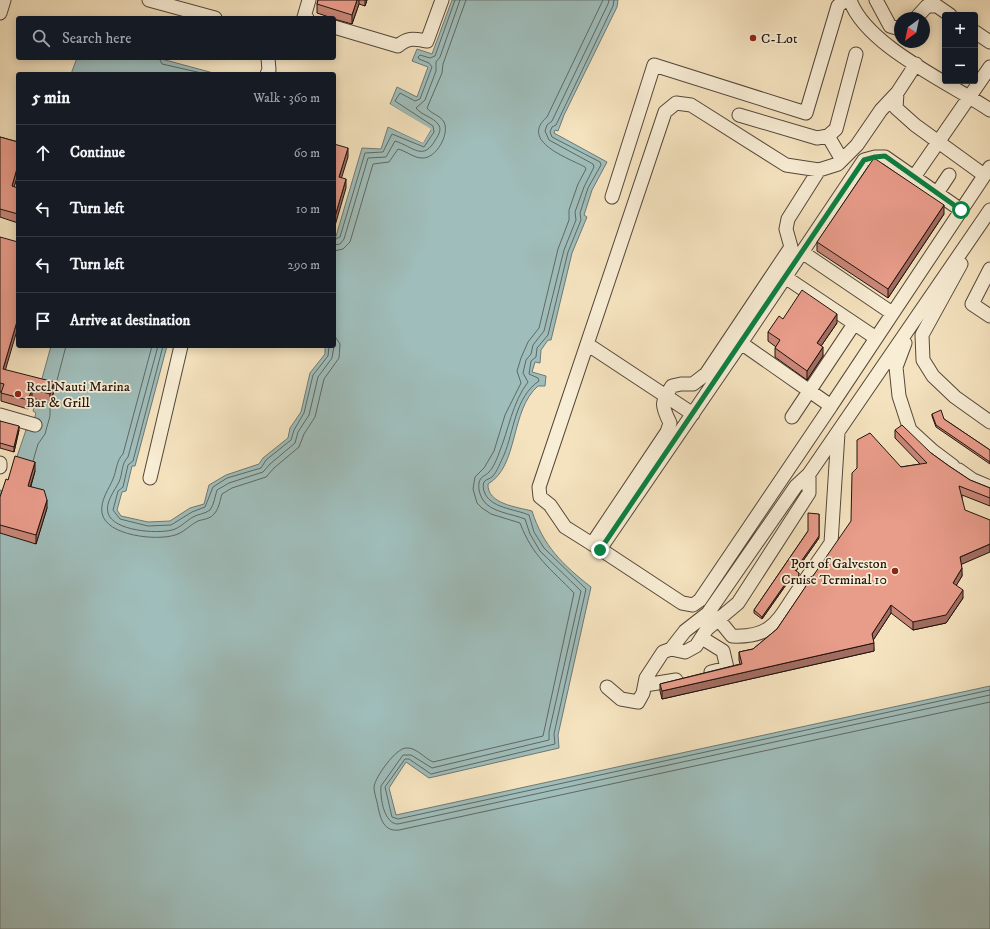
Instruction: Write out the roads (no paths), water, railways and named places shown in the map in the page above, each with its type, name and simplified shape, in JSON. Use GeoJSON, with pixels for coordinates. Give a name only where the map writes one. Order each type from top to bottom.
{"type":"FeatureCollection","features":[{"type":"Feature","properties":{"kind":"street"},"geometry":{"type":"LineString","coordinates":[[0,13],[4,0]]}},
{"type":"Feature","properties":{"kind":"street"},"geometry":{"type":"LineString","coordinates":[[149,0],[208,16]]}},
{"type":"Feature","properties":{"kind":"street"},"geometry":{"type":"LineString","coordinates":[[304,16],[309,0]]}},
{"type":"Feature","properties":{"kind":"street"},"geometry":{"type":"LineString","coordinates":[[336,27],[398,46],[404,40],[410,39],[427,41],[442,0]]}},
{"type":"Feature","properties":{"kind":"street"},"geometry":{"type":"LineString","coordinates":[[612,197],[654,65],[806,113],[838,6],[845,0]]}},
{"type":"Feature","properties":{"kind":"street"},"geometry":{"type":"LineString","coordinates":[[850,0],[859,16],[875,35],[895,52],[990,110]]}},
{"type":"Feature","properties":{"kind":"street"},"geometry":{"type":"LineString","coordinates":[[876,0],[890,26],[894,27]]}},
{"type":"Feature","properties":{"kind":"street"},"geometry":{"type":"LineString","coordinates":[[922,12],[927,6],[937,6],[946,12]]}},
{"type":"Feature","properties":{"kind":"street"},"geometry":{"type":"LineString","coordinates":[[978,34],[990,42]]}},
{"type":"Feature","properties":{"kind":"street"},"geometry":{"type":"LineString","coordinates":[[739,115],[817,138],[828,136],[836,129],[856,54]]}},
{"type":"Feature","properties":{"kind":"street"},"geometry":{"type":"LineString","coordinates":[[268,60],[268,72]]}},
{"type":"Feature","properties":{"kind":"street"},"geometry":{"type":"LineString","coordinates":[[897,93],[896,108],[915,125],[939,142],[987,171],[700,600],[693,605],[682,603],[565,527],[550,505],[540,497],[539,487],[665,112],[676,103],[691,105],[786,165],[819,170],[838,164],[857,145],[881,110],[897,93],[916,64]]}},
{"type":"Feature","properties":{"kind":"street"},"geometry":{"type":"LineString","coordinates":[[914,177],[990,67]]}},
{"type":"Feature","properties":{"kind":"street"},"geometry":{"type":"LineString","coordinates":[[828,136],[842,160]]}},
{"type":"Feature","properties":{"kind":"street"},"geometry":{"type":"LineString","coordinates":[[596,547],[693,414],[864,160],[885,156],[961,210]]}},
{"type":"Feature","properties":{"kind":"street"},"geometry":{"type":"LineString","coordinates":[[596,547],[667,432],[670,423],[663,410],[662,399],[672,386],[693,384],[706,374],[791,247],[786,229],[788,219],[819,170]]}},
{"type":"Feature","properties":{"kind":"street"},"geometry":{"type":"LineString","coordinates":[[937,193],[949,175]]}},
{"type":"Feature","properties":{"kind":"street"},"geometry":{"type":"LineString","coordinates":[[607,687],[621,699],[638,702],[643,693],[646,678],[664,652],[672,649],[685,652],[696,646],[796,486],[809,474],[989,212]]}},
{"type":"Feature","properties":{"kind":"street"},"geometry":{"type":"LineString","coordinates":[[973,235],[967,253],[922,335],[923,360],[933,376],[955,397],[990,422]]}},
{"type":"Feature","properties":{"kind":"street"},"geometry":{"type":"LineString","coordinates":[[802,252],[892,313]]}},
{"type":"Feature","properties":{"kind":"street"},"geometry":{"type":"LineString","coordinates":[[990,269],[972,304],[990,316]]}},
{"type":"Feature","properties":{"kind":"street"},"geometry":{"type":"LineString","coordinates":[[785,277],[876,338]]}},
{"type":"Feature","properties":{"kind":"street"},"geometry":{"type":"LineString","coordinates":[[792,417],[854,324]]}},
{"type":"Feature","properties":{"kind":"street"},"geometry":{"type":"LineString","coordinates":[[911,326],[896,367],[899,396],[910,430],[933,451],[956,468],[973,480],[990,487]]}},
{"type":"Feature","properties":{"kind":"street"},"geometry":{"type":"LineString","coordinates":[[741,343],[831,406]]}},
{"type":"Feature","properties":{"kind":"street"},"geometry":{"type":"LineString","coordinates":[[587,344],[693,414]]}},
{"type":"Feature","properties":{"kind":"street"},"geometry":{"type":"LineString","coordinates":[[150,478],[181,348]]}},
{"type":"Feature","properties":{"kind":"street"},"geometry":{"type":"LineString","coordinates":[[0,415],[35,425]]}},
{"type":"Feature","properties":{"kind":"street"},"geometry":{"type":"LineString","coordinates":[[713,617],[732,636],[748,636],[773,627],[831,542],[838,432]]}},
{"type":"Feature","properties":{"kind":"street"},"geometry":{"type":"LineString","coordinates":[[672,649],[685,631],[738,603],[809,493],[809,474]]}},
{"type":"Feature","properties":{"kind":"street"},"geometry":{"type":"LineString","coordinates":[[645,685],[664,683],[727,668],[723,651],[702,638]]}},
{"type":"Feature","properties":{"kind":"water"},"geometry":{"type":"Polygon","coordinates":[[[452,0],[618,0],[617,7],[564,115],[558,131],[555,130],[554,133],[607,162],[592,190],[584,215],[587,217],[572,253],[551,340],[548,340],[541,350],[540,363],[535,362],[532,372],[546,376],[545,386],[538,386],[529,396],[518,423],[505,464],[498,476],[488,484],[489,491],[492,496],[504,504],[532,511],[548,545],[563,563],[591,587],[558,735],[559,748],[429,778],[406,762],[389,788],[396,815],[990,686],[990,929],[0,929],[0,490],[3,491],[8,483],[26,430],[31,430],[36,413],[33,411],[50,348],[166,348],[135,466],[132,466],[126,491],[122,492],[117,510],[121,516],[148,522],[170,521],[190,508],[204,504],[209,485],[226,475],[259,464],[263,458],[288,438],[290,428],[301,412],[310,373],[325,354],[325,348],[336,348],[336,236],[362,148],[381,149],[388,127],[423,143],[431,130],[390,104],[397,87],[417,97],[428,67],[412,61],[417,49],[432,54],[452,0]]]}},
{"type":"Feature","properties":{"kind":"water"},"geometry":{"type":"Polygon","coordinates":[[[76,60],[165,60],[210,72],[72,72],[76,60]]]}},
{"type":"Feature","properties":{"kind":"place","name":"C-Lot"},"geometry":{"type":"Point","coordinates":[753,38]}},
{"type":"Feature","properties":{"kind":"place","name":"Reel Nauti Marina Bar & Grill"},"geometry":{"type":"Point","coordinates":[18,394]}},
{"type":"Feature","properties":{"kind":"place","name":"Port of Galveston Cruise Terminal 10"},"geometry":{"type":"Point","coordinates":[895,571]}}]}
